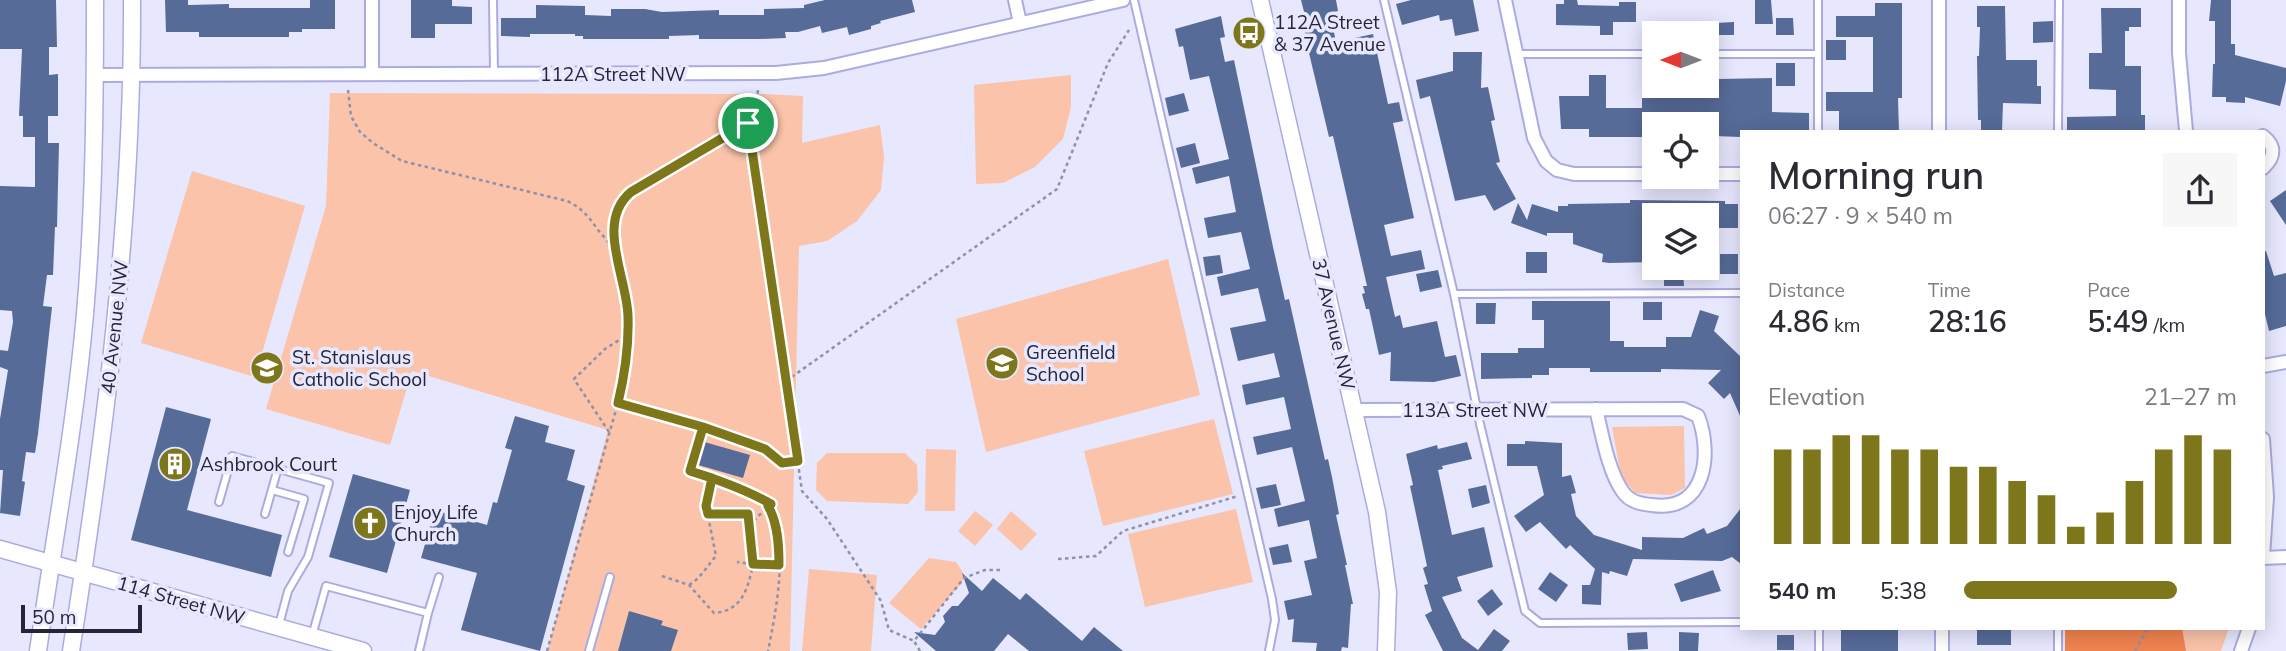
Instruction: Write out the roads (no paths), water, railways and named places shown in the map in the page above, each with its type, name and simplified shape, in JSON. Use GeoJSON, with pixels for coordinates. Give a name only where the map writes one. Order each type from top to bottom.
{"type":"FeatureCollection","features":[{"type":"Feature","properties":{"kind":"street","name":"40 Avenue NW"},"geometry":{"type":"LineString","coordinates":[[38,651],[74,414],[85,315],[93,172],[95,0]]}},
{"type":"Feature","properties":{"kind":"street","name":"40 Avenue NW"},"geometry":{"type":"LineString","coordinates":[[71,651],[109,378],[122,257],[132,75],[132,0]]}},
{"type":"Feature","properties":{"kind":"street"},"geometry":{"type":"LineString","coordinates":[[372,0],[372,73]]}},
{"type":"Feature","properties":{"kind":"street"},"geometry":{"type":"LineString","coordinates":[[1015,0],[1020,23]]}},
{"type":"Feature","properties":{"kind":"street","name":"112A Street NW"},"geometry":{"type":"LineString","coordinates":[[95,75],[758,74],[808,71],[1122,0]]}},
{"type":"Feature","properties":{"kind":"street","name":"37 Avenue NW"},"geometry":{"type":"LineString","coordinates":[[1260,0],[1377,512],[1388,592],[1386,651]]}},
{"type":"Feature","properties":{"kind":"street"},"geometry":{"type":"LineString","coordinates":[[1505,0],[1536,145],[1551,166],[1574,174],[1642,174]]}},
{"type":"Feature","properties":{"kind":"street"},"geometry":{"type":"LineString","coordinates":[[1939,0],[1939,130]]}},
{"type":"Feature","properties":{"kind":"street"},"geometry":{"type":"LineString","coordinates":[[2179,0],[2179,53],[2186,130]]}},
{"type":"Feature","properties":{"kind":"street"},"geometry":{"type":"LineString","coordinates":[[2265,138],[2271,144],[2273,152],[2265,166]]}},
{"type":"Feature","properties":{"kind":"street"},"geometry":{"type":"LineString","coordinates":[[1719,174],[1740,174]]}},
{"type":"Feature","properties":{"kind":"street"},"geometry":{"type":"LineString","coordinates":[[2265,366],[2286,362]]}},
{"type":"Feature","properties":{"kind":"street","name":"113A Street NW"},"geometry":{"type":"LineString","coordinates":[[1353,410],[1477,411],[1596,409],[1683,409],[1698,416],[1703,429],[1701,477],[1688,499],[1676,505],[1659,506],[1637,503],[1623,493],[1606,452],[1596,409]]}},
{"type":"Feature","properties":{"kind":"street"},"geometry":{"type":"LineString","coordinates":[[2265,468],[2265,527]]}},
{"type":"Feature","properties":{"kind":"street","name":"114 Street NW"},"geometry":{"type":"LineString","coordinates":[[0,549],[363,651]]}},
{"type":"Feature","properties":{"kind":"street"},"geometry":{"type":"LineString","coordinates":[[2265,557],[2286,557]]}},
{"type":"Feature","properties":{"kind":"street"},"geometry":{"type":"LineString","coordinates":[[1942,630],[1942,651]]}},
{"type":"Feature","properties":{"kind":"street"},"geometry":{"type":"LineString","coordinates":[[2241,651],[2248,630]]}},
{"type":"Feature","properties":{"kind":"lane"},"geometry":{"type":"LineString","coordinates":[[493,0],[494,74]]}},
{"type":"Feature","properties":{"kind":"lane"},"geometry":{"type":"LineString","coordinates":[[1134,0],[1274,609],[1274,631],[1269,651]]}},
{"type":"Feature","properties":{"kind":"lane"},"geometry":{"type":"LineString","coordinates":[[1384,0],[1525,611],[1540,623],[1740,622]]}},
{"type":"Feature","properties":{"kind":"lane"},"geometry":{"type":"LineString","coordinates":[[1818,0],[1818,130]]}},
{"type":"Feature","properties":{"kind":"lane"},"geometry":{"type":"LineString","coordinates":[[2058,130],[2059,0]]}},
{"type":"Feature","properties":{"kind":"lane"},"geometry":{"type":"LineString","coordinates":[[1517,54],[1642,54]]}},
{"type":"Feature","properties":{"kind":"lane"},"geometry":{"type":"LineString","coordinates":[[1719,54],[1818,54]]}},
{"type":"Feature","properties":{"kind":"lane"},"geometry":{"type":"LineString","coordinates":[[1454,294],[1740,293]]}},
{"type":"Feature","properties":{"kind":"lane"},"geometry":{"type":"LineString","coordinates":[[219,502],[232,456],[329,483],[308,557],[288,590],[278,627]]}},
{"type":"Feature","properties":{"kind":"lane"},"geometry":{"type":"LineString","coordinates":[[265,514],[278,468]]}},
{"type":"Feature","properties":{"kind":"lane"},"geometry":{"type":"LineString","coordinates":[[272,490],[304,499],[288,552]]}},
{"type":"Feature","properties":{"kind":"lane"},"geometry":{"type":"LineString","coordinates":[[589,651],[610,576]]}},
{"type":"Feature","properties":{"kind":"lane"},"geometry":{"type":"LineString","coordinates":[[419,651],[439,577]]}},
{"type":"Feature","properties":{"kind":"lane"},"geometry":{"type":"LineString","coordinates":[[312,637],[326,586],[428,613]]}},
{"type":"Feature","properties":{"kind":"lane"},"geometry":{"type":"LineString","coordinates":[[1819,630],[1819,651]]}},
{"type":"Feature","properties":{"kind":"lane"},"geometry":{"type":"LineString","coordinates":[[2058,630],[2058,651]]}},
{"type":"Feature","properties":{"kind":"place","name":"112A Street & 37 Avenue"},"geometry":{"type":"Point","coordinates":[1249,33]}},
{"type":"Feature","properties":{"kind":"place","name":"Greenfield School"},"geometry":{"type":"Point","coordinates":[1002,363]}},
{"type":"Feature","properties":{"kind":"place","name":"St. Stanislaus Catholic School"},"geometry":{"type":"Point","coordinates":[267,368]}},
{"type":"Feature","properties":{"kind":"place","name":"Ashbrook Court"},"geometry":{"type":"Point","coordinates":[175,464]}},
{"type":"Feature","properties":{"kind":"place","name":"Enjoy Life Church"},"geometry":{"type":"Point","coordinates":[370,523]}}]}
